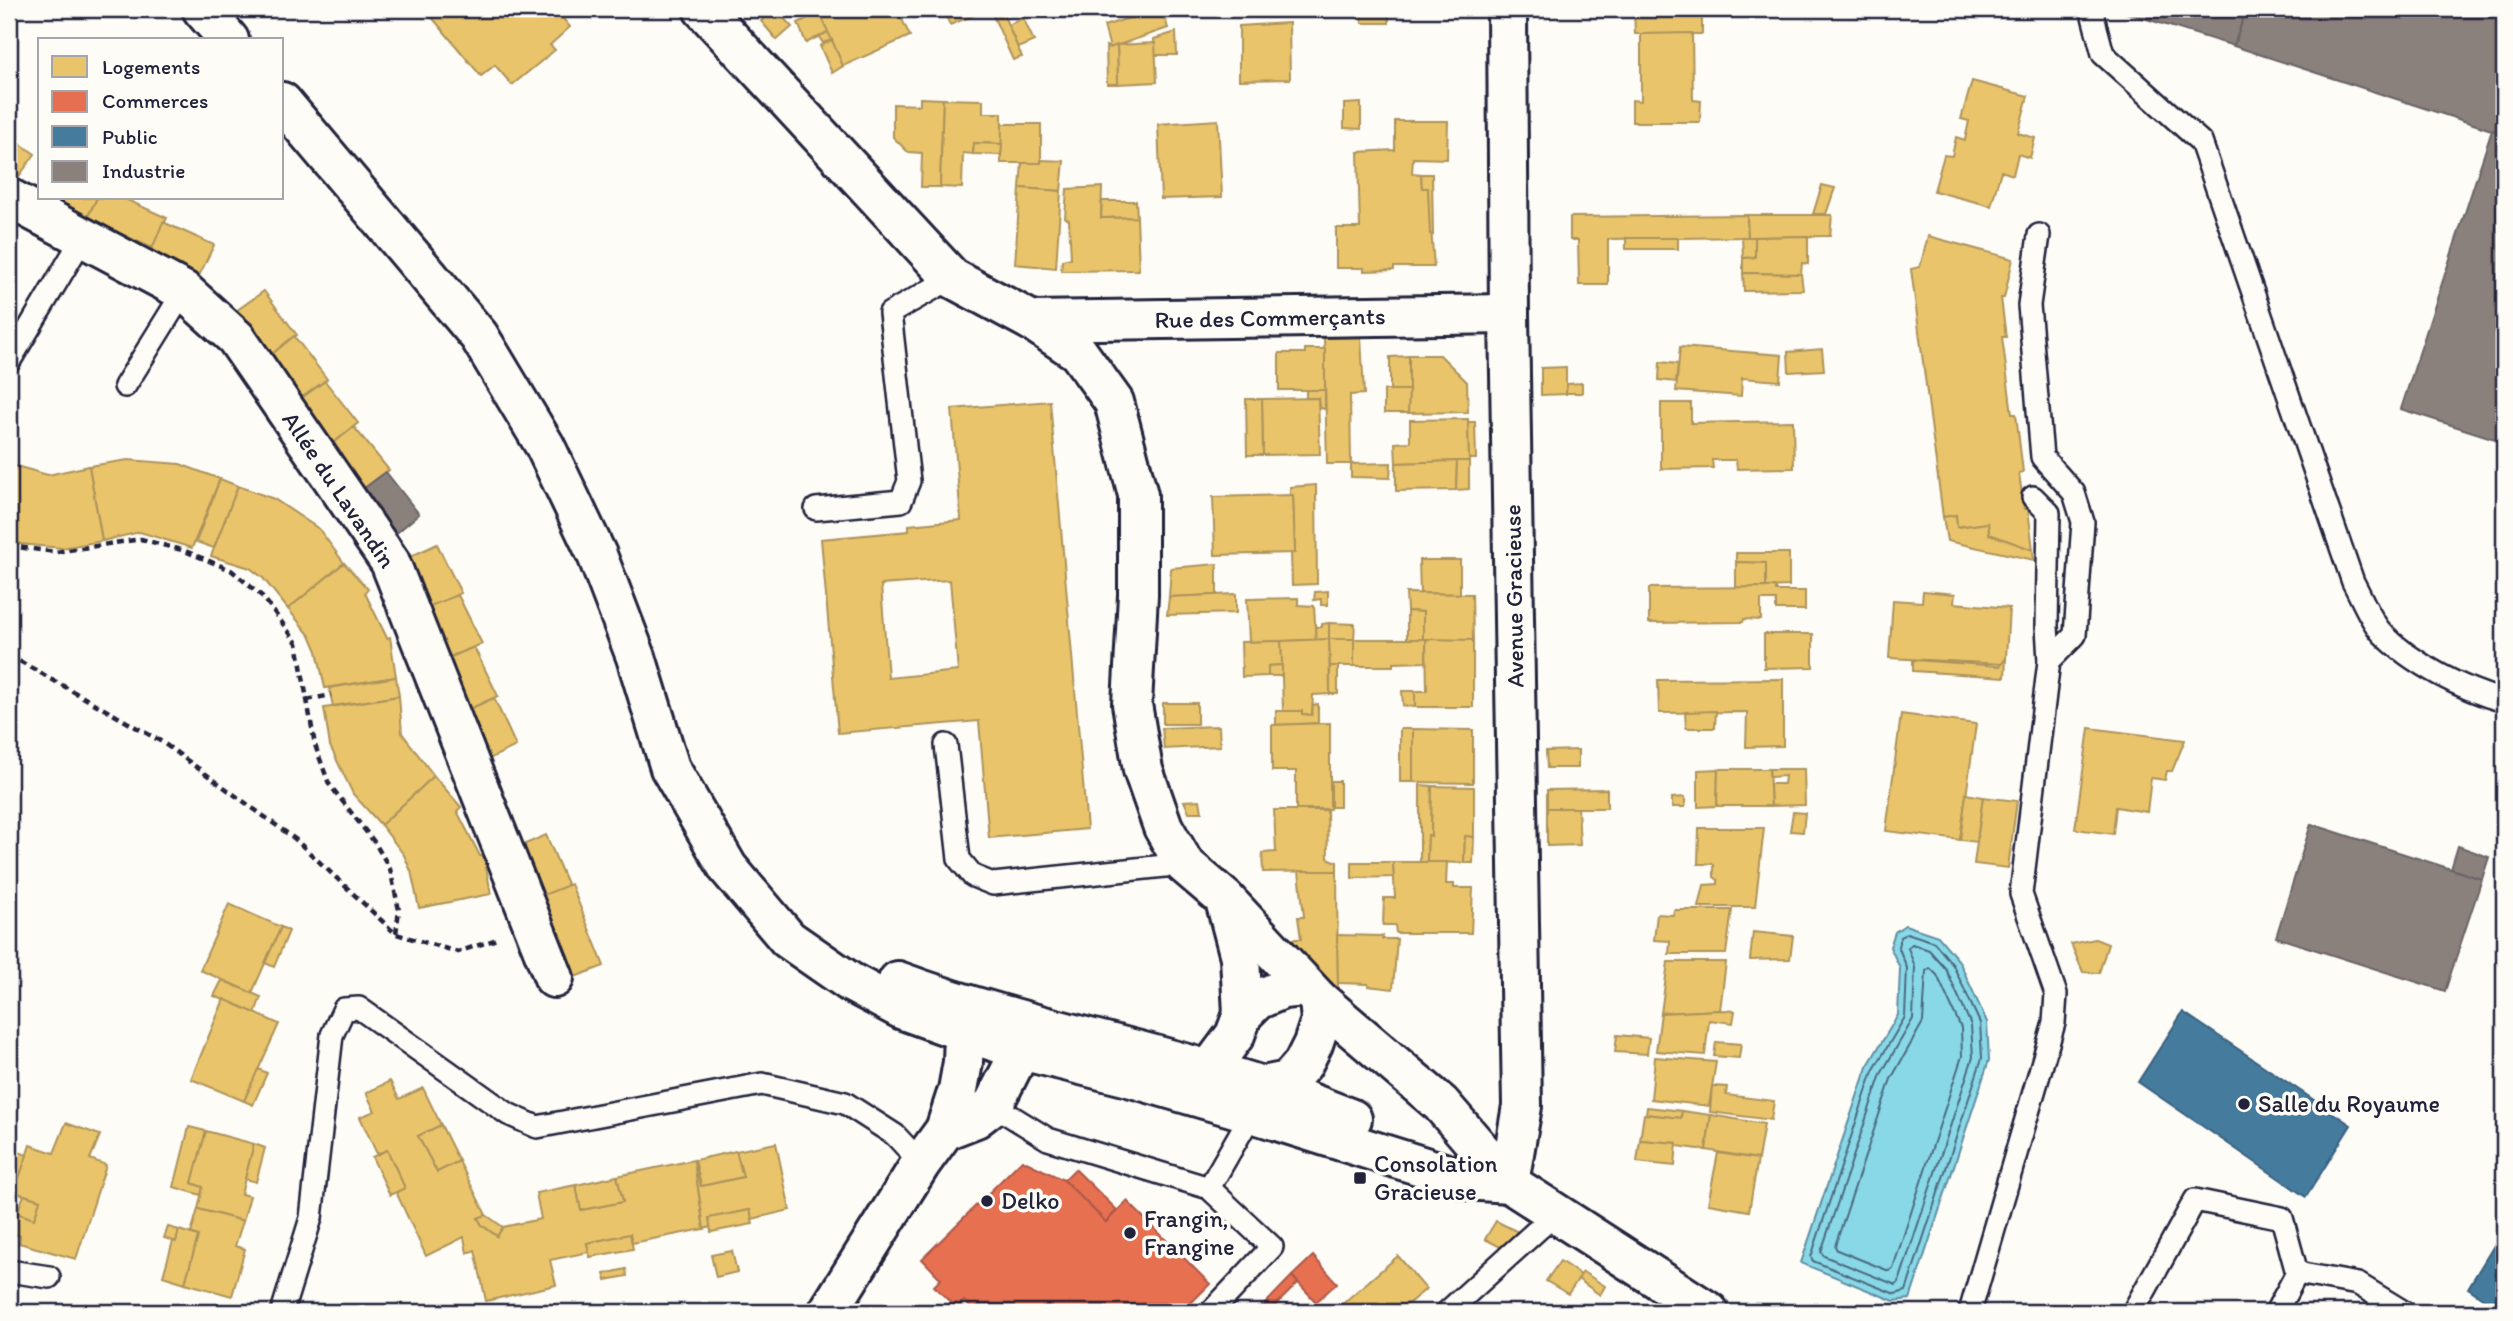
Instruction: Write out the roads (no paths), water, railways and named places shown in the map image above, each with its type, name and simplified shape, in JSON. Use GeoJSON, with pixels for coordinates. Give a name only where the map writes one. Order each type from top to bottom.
{"type":"FeatureCollection","features":[{"type":"Feature","properties":{"kind":"street"},"geometry":{"type":"LineString","coordinates":[[202,9],[227,38]]}},
{"type":"Feature","properties":{"kind":"street"},"geometry":{"type":"LineString","coordinates":[[703,9],[952,278],[1032,321],[1078,352],[1114,402],[1138,495],[1138,595],[1132,704],[1143,770],[1163,827],[1184,864],[1225,899],[1312,993],[1441,1104],[1509,1183],[1709,1312]]}},
{"type":"Feature","properties":{"kind":"street","name":"Avenue Gracieuse"},"geometry":{"type":"LineString","coordinates":[[1507,9],[1509,314],[1522,1106],[1509,1183]]}},
{"type":"Feature","properties":{"kind":"street"},"geometry":{"type":"LineString","coordinates":[[284,104],[479,336],[545,446],[597,555],[636,657],[670,768],[728,868],[788,939],[861,988],[903,1010],[964,1032],[1021,1050],[1125,1076],[1258,1099],[1288,1081],[1303,1065],[1321,1020],[1312,993]]}},
{"type":"Feature","properties":{"kind":"street","name":"Allée du Lavandin"},"geometry":{"type":"LineString","coordinates":[[9,198],[184,291],[236,338],[390,562],[554,978]]}},
{"type":"Feature","properties":{"kind":"street","name":"Rue des Commerçants"},"geometry":{"type":"LineString","coordinates":[[1032,321],[1509,314]]}},
{"type":"Feature","properties":{"kind":"street"},"geometry":{"type":"LineString","coordinates":[[1225,899],[1240,957],[1237,1053],[1258,1099]]}},
{"type":"Feature","properties":{"kind":"street"},"geometry":{"type":"LineString","coordinates":[[788,939],[927,992],[1078,1036],[1209,1070],[1258,1099],[1466,1180],[1509,1183]]}},
{"type":"Feature","properties":{"kind":"street"},"geometry":{"type":"LineString","coordinates":[[1209,1070],[1258,1000],[1283,989],[1312,993]]}},
{"type":"Feature","properties":{"kind":"street"},"geometry":{"type":"LineString","coordinates":[[828,1312],[921,1163],[945,1130],[964,1062],[964,1032]]}},
{"type":"Feature","properties":{"kind":"street"},"geometry":{"type":"LineString","coordinates":[[945,1130],[976,1118],[993,1105],[1021,1050]]}},
{"type":"Feature","properties":{"kind":"lane"},"geometry":{"type":"LineString","coordinates":[[2091,9],[2103,54],[2201,142],[2353,582],[2381,632],[2427,668],[2481,695],[2504,701]]}},
{"type":"Feature","properties":{"kind":"lane"},"geometry":{"type":"LineString","coordinates":[[2039,235],[2029,305],[2042,457],[2074,493],[2083,522],[2075,635],[2049,660]]}},
{"type":"Feature","properties":{"kind":"lane"},"geometry":{"type":"LineString","coordinates":[[9,362],[82,239]]}},
{"type":"Feature","properties":{"kind":"lane"},"geometry":{"type":"LineString","coordinates":[[816,509],[901,500],[909,481],[890,313],[952,278]]}},
{"type":"Feature","properties":{"kind":"lane"},"geometry":{"type":"LineString","coordinates":[[125,386],[184,291]]}},
{"type":"Feature","properties":{"kind":"lane"},"geometry":{"type":"LineString","coordinates":[[1970,1312],[2054,1023],[2056,994],[2021,894],[2049,660],[2049,513],[2032,497]]}},
{"type":"Feature","properties":{"kind":"lane"},"geometry":{"type":"LineString","coordinates":[[946,745],[960,859],[973,876],[993,884],[1184,864]]}},
{"type":"Feature","properties":{"kind":"lane"},"geometry":{"type":"LineString","coordinates":[[282,1312],[311,1218],[331,1035],[344,1009],[359,1008],[508,1114],[537,1127],[762,1084],[845,1104],[895,1135],[921,1163]]}},
{"type":"Feature","properties":{"kind":"lane"},"geometry":{"type":"LineString","coordinates":[[1209,1188],[1258,1099]]}},
{"type":"Feature","properties":{"kind":"lane"},"geometry":{"type":"LineString","coordinates":[[993,1105],[1048,1139],[1209,1188],[1272,1247],[1212,1312]]}},
{"type":"Feature","properties":{"kind":"lane"},"geometry":{"type":"LineString","coordinates":[[2133,1312],[2195,1200],[2282,1218],[2297,1273],[2276,1312]]}},
{"type":"Feature","properties":{"kind":"lane"},"geometry":{"type":"LineString","coordinates":[[1447,1312],[1556,1213]]}},
{"type":"Feature","properties":{"kind":"lane"},"geometry":{"type":"LineString","coordinates":[[9,1271],[49,1277]]}},
{"type":"Feature","properties":{"kind":"lane"},"geometry":{"type":"LineString","coordinates":[[2297,1273],[2358,1284],[2404,1312]]}},
{"type":"Feature","properties":{"kind":"water"},"geometry":{"type":"Polygon","coordinates":[[[1905,925],[1938,936],[1959,961],[1987,1022],[1989,1060],[1910,1299],[1894,1301],[1801,1263],[1867,1067],[1898,1015],[1900,968],[1890,947],[1895,932],[1905,925]]]}},
{"type":"Feature","properties":{"kind":"place","name":"Salle du Royaume"},"geometry":{"type":"Point","coordinates":[2244,1104]}},
{"type":"Feature","properties":{"kind":"place","name":"Consolation Gracieuse"},"geometry":{"type":"Point","coordinates":[1360,1178]}},
{"type":"Feature","properties":{"kind":"place","name":"Delko"},"geometry":{"type":"Point","coordinates":[987,1201]}},
{"type":"Feature","properties":{"kind":"place","name":"Frangin, Frangine"},"geometry":{"type":"Point","coordinates":[1130,1233]}}]}
